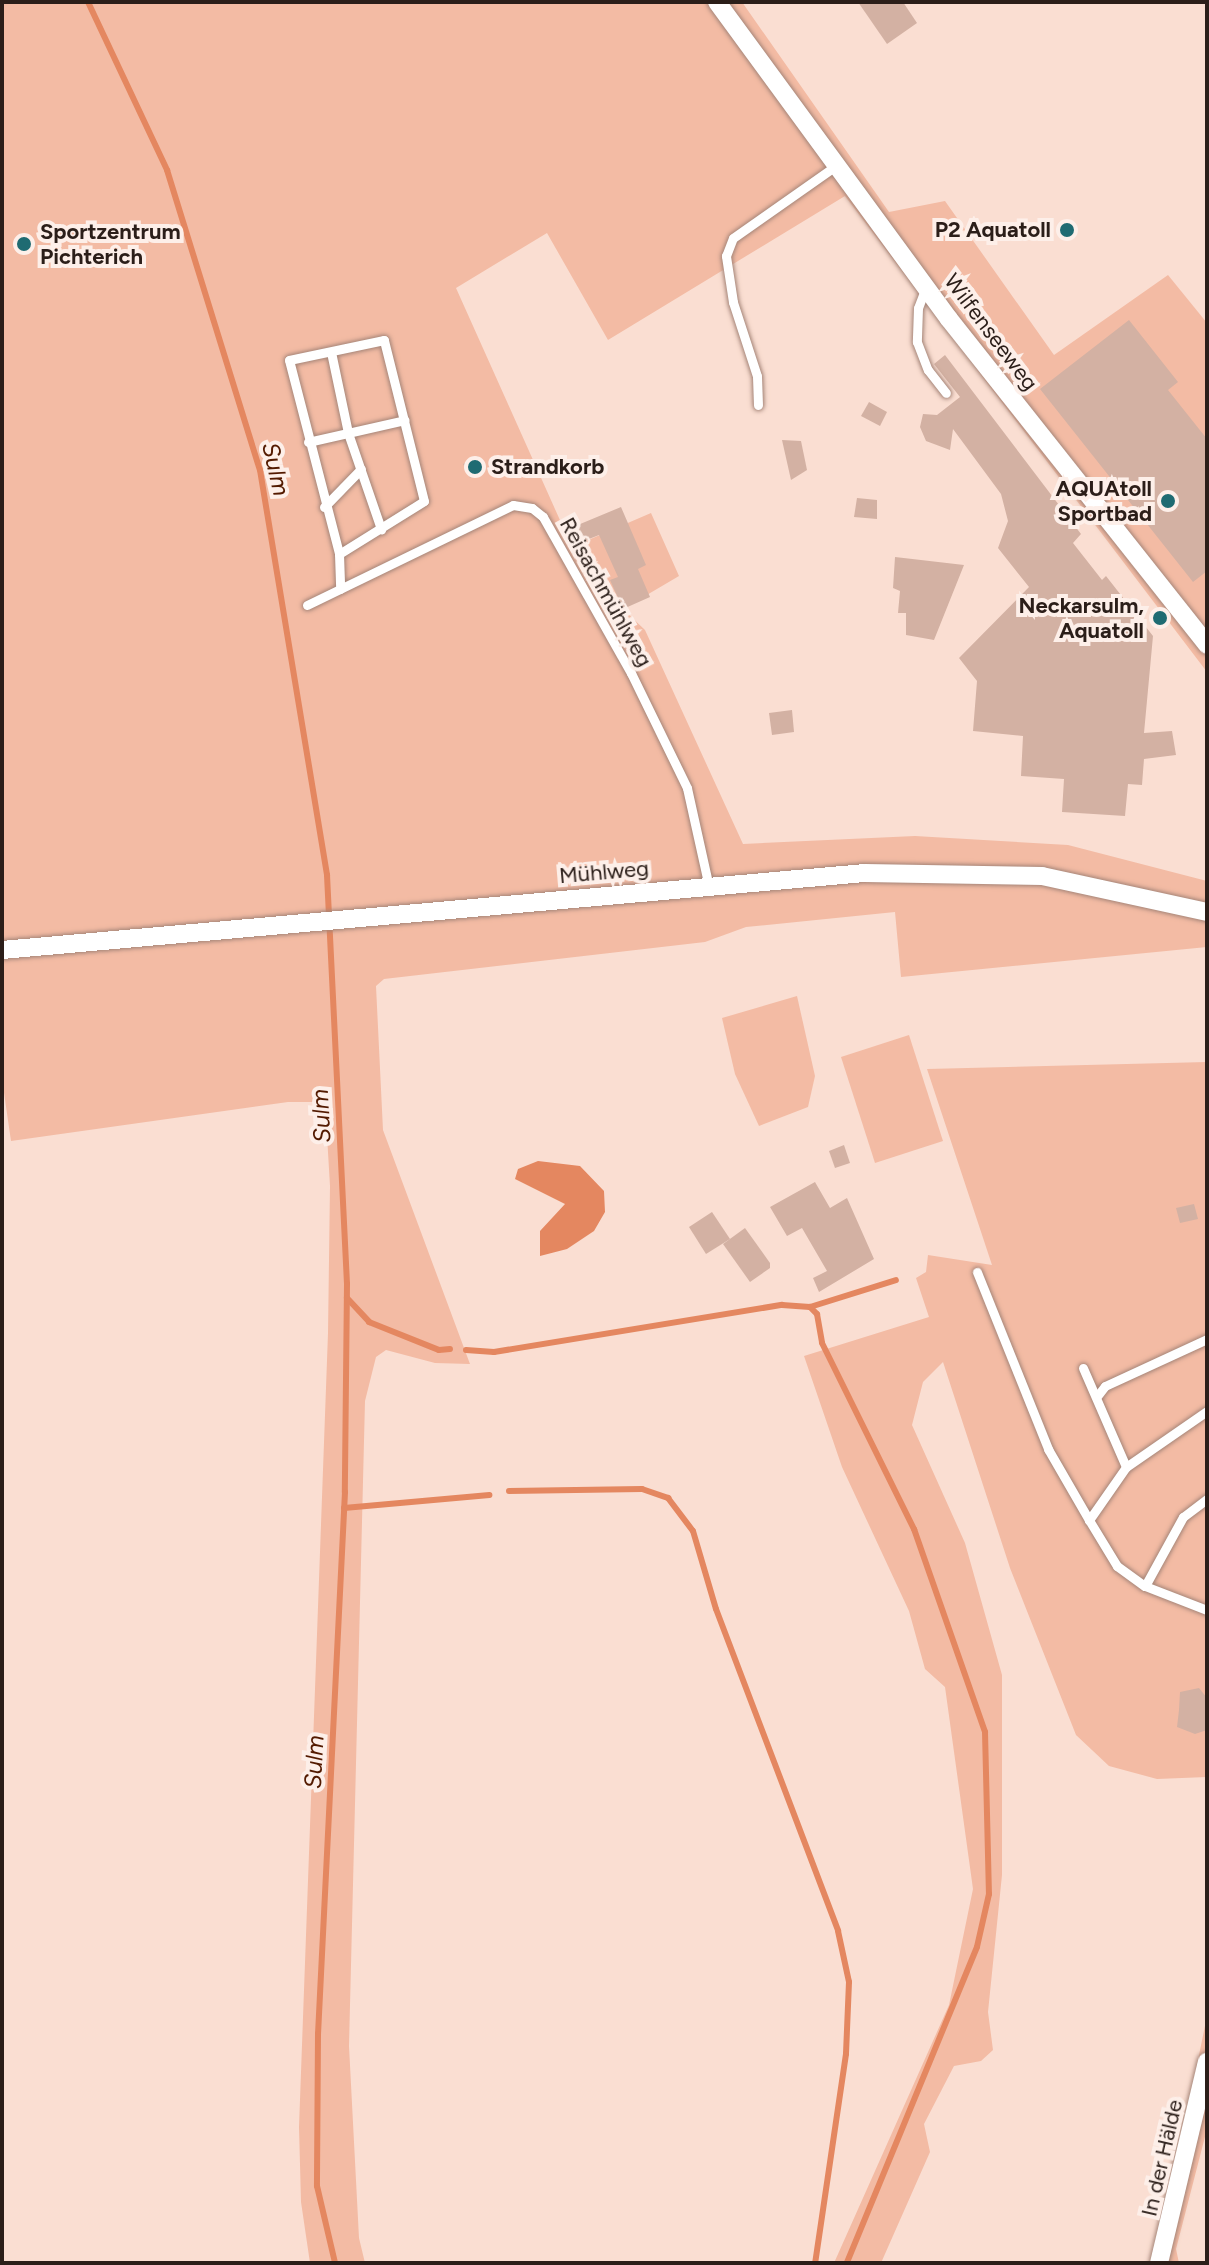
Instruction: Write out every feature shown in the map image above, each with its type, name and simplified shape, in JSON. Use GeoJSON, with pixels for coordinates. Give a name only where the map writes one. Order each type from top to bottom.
{"type":"FeatureCollection","features":[{"type":"Feature","properties":{"kind":"street","name":"Wilfenseeweg"},"geometry":{"type":"LineString","coordinates":[[717,2],[926,287],[1207,645]]}},
{"type":"Feature","properties":{"kind":"street","name":"Mühlweg"},"geometry":{"type":"LineString","coordinates":[[2,950],[865,873],[1042,876],[1207,912]]}},
{"type":"Feature","properties":{"kind":"street","name":"In der Hälde"},"geometry":{"type":"LineString","coordinates":[[1159,2263],[1207,2062]]}},
{"type":"Feature","properties":{"kind":"lane"},"geometry":{"type":"LineString","coordinates":[[758,405],[757,376],[733,302],[726,256],[733,238],[837,165]]}},
{"type":"Feature","properties":{"kind":"lane"},"geometry":{"type":"LineString","coordinates":[[926,287],[918,308],[917,342],[928,370],[946,393]]}},
{"type":"Feature","properties":{"kind":"lane"},"geometry":{"type":"LineString","coordinates":[[339,554],[424,501],[384,340],[289,360],[324,507],[339,554],[340,589]]}},
{"type":"Feature","properties":{"kind":"lane"},"geometry":{"type":"LineString","coordinates":[[331,352],[348,433],[381,529]]}},
{"type":"Feature","properties":{"kind":"lane"},"geometry":{"type":"LineString","coordinates":[[308,442],[405,420]]}},
{"type":"Feature","properties":{"kind":"lane"},"geometry":{"type":"LineString","coordinates":[[324,507],[361,469]]}},
{"type":"Feature","properties":{"kind":"lane","name":"Reisachmühlweg"},"geometry":{"type":"LineString","coordinates":[[307,605],[513,505],[532,508],[543,517],[631,673],[687,788],[709,887]]}},
{"type":"Feature","properties":{"kind":"lane"},"geometry":{"type":"LineString","coordinates":[[977,1272],[1048,1449],[1117,1566],[1145,1586],[1207,1610]]}},
{"type":"Feature","properties":{"kind":"lane"},"geometry":{"type":"LineString","coordinates":[[1098,1395],[1105,1386],[1207,1339]]}},
{"type":"Feature","properties":{"kind":"lane"},"geometry":{"type":"LineString","coordinates":[[1083,1368],[1098,1395],[1126,1467]]}},
{"type":"Feature","properties":{"kind":"lane"},"geometry":{"type":"LineString","coordinates":[[1089,1520],[1126,1467],[1207,1411]]}},
{"type":"Feature","properties":{"kind":"lane"},"geometry":{"type":"LineString","coordinates":[[1145,1586],[1183,1517],[1207,1499]]}},
{"type":"Feature","properties":{"kind":"shaded area"},"geometry":{"type":"Polygon","coordinates":[[[2,2],[742,2],[889,212],[945,201],[1054,355],[1168,275],[1207,323],[1207,672],[845,196],[608,340],[547,233],[456,288],[572,547],[651,513],[679,576],[623,609],[645,630],[743,844],[915,836],[1068,845],[1207,881],[1207,947],[901,977],[895,912],[746,927],[705,942],[384,979],[376,986],[383,1130],[470,1364],[435,1363],[386,1350],[376,1357],[365,1401],[349,2046],[359,2238],[365,2263],[310,2263],[301,2202],[299,2127],[328,1333],[330,1186],[325,1102],[288,1102],[11,1141],[2,1079],[2,2]]]}},
{"type":"Feature","properties":{"kind":"shaded area"},"geometry":{"type":"Polygon","coordinates":[[[797,996],[815,1076],[808,1107],[759,1126],[735,1074],[722,1018],[797,996]]]}},
{"type":"Feature","properties":{"kind":"shaded area"},"geometry":{"type":"Polygon","coordinates":[[[909,1035],[943,1141],[875,1163],[841,1057],[909,1035]]]}},
{"type":"Feature","properties":{"kind":"shaded area"},"geometry":{"type":"Polygon","coordinates":[[[1207,1062],[1207,1777],[1157,1779],[1109,1766],[1076,1735],[1010,1568],[943,1362],[923,1382],[912,1425],[965,1543],[1002,1675],[1002,1875],[988,2012],[993,2050],[981,2061],[954,2066],[924,2124],[930,2152],[881,2263],[834,2263],[949,2005],[973,1889],[945,1687],[925,1669],[909,1611],[842,1467],[804,1356],[929,1317],[916,1278],[926,1272],[928,1255],[992,1265],[927,1069],[1207,1062]]]}},
{"type":"Feature","properties":{"kind":"shaded area"},"geometry":{"type":"Polygon","coordinates":[[[538,1161],[580,1166],[604,1191],[605,1212],[594,1231],[567,1249],[540,1256],[540,1231],[565,1204],[515,1179],[518,1169],[538,1161]]]}},
{"type":"Feature","properties":{"kind":"shaded area"},"geometry":{"type":"Polygon","coordinates":[[[1207,2016],[1207,2129],[1176,2249],[1179,2263],[1149,2263],[1166,2216],[1207,2016]]]}},
{"type":"Feature","properties":{"kind":"building"},"geometry":{"type":"Polygon","coordinates":[[[858,2],[903,2],[917,23],[887,44],[858,2]]]}},
{"type":"Feature","properties":{"kind":"building","name":"AQUAtoll Sportbad"},"geometry":{"type":"Polygon","coordinates":[[[1129,320],[1178,382],[1168,390],[1207,439],[1207,571],[1193,582],[1040,389],[1129,320]]]}},
{"type":"Feature","properties":{"kind":"building"},"geometry":{"type":"Polygon","coordinates":[[[945,355],[1081,534],[1073,543],[1102,580],[1106,576],[1153,636],[1144,733],[1172,731],[1176,755],[1144,759],[1142,785],[1128,784],[1125,816],[1062,812],[1064,779],[1021,776],[1023,736],[973,731],[977,681],[959,658],[1029,587],[998,548],[1008,521],[1001,494],[953,429],[950,450],[926,441],[920,427],[923,414],[937,415],[960,397],[934,364],[945,355]]]}},
{"type":"Feature","properties":{"kind":"building"},"geometry":{"type":"Polygon","coordinates":[[[869,402],[887,412],[880,426],[861,416],[869,402]]]}},
{"type":"Feature","properties":{"kind":"building"},"geometry":{"type":"Polygon","coordinates":[[[782,440],[801,441],[807,470],[791,480],[782,440]]]}},
{"type":"Feature","properties":{"kind":"building"},"geometry":{"type":"Polygon","coordinates":[[[478,456],[485,470],[470,478],[463,464],[478,456]]]}},
{"type":"Feature","properties":{"kind":"building"},"geometry":{"type":"Polygon","coordinates":[[[857,498],[877,500],[877,519],[854,517],[857,498]]]}},
{"type":"Feature","properties":{"kind":"building"},"geometry":{"type":"Polygon","coordinates":[[[621,507],[646,565],[638,569],[650,597],[623,609],[610,580],[618,577],[599,535],[579,543],[573,527],[621,507]]]}},
{"type":"Feature","properties":{"kind":"building"},"geometry":{"type":"Polygon","coordinates":[[[895,557],[964,565],[934,640],[906,635],[906,613],[898,613],[900,591],[893,588],[895,557]]]}},
{"type":"Feature","properties":{"kind":"building"},"geometry":{"type":"Polygon","coordinates":[[[792,710],[794,732],[772,735],[769,713],[792,710]]]}},
{"type":"Feature","properties":{"kind":"building"},"geometry":{"type":"Polygon","coordinates":[[[844,1145],[850,1163],[835,1168],[829,1151],[844,1145]]]}},
{"type":"Feature","properties":{"kind":"building"},"geometry":{"type":"Polygon","coordinates":[[[815,1182],[830,1208],[847,1198],[874,1259],[819,1292],[813,1278],[827,1271],[802,1228],[787,1236],[770,1207],[815,1182]]]}},
{"type":"Feature","properties":{"kind":"building"},"geometry":{"type":"Polygon","coordinates":[[[1194,1204],[1198,1219],[1180,1223],[1176,1208],[1194,1204]]]}},
{"type":"Feature","properties":{"kind":"building"},"geometry":{"type":"Polygon","coordinates":[[[712,1212],[730,1239],[706,1254],[689,1227],[712,1212]]]}},
{"type":"Feature","properties":{"kind":"building"},"geometry":{"type":"Polygon","coordinates":[[[745,1228],[770,1263],[770,1268],[750,1282],[723,1244],[745,1228]]]}},
{"type":"Feature","properties":{"kind":"building"},"geometry":{"type":"Polygon","coordinates":[[[1199,1688],[1207,1698],[1207,1730],[1195,1734],[1177,1727],[1180,1692],[1199,1688]]]}},
{"type":"Feature","properties":{"kind":"waterway","name":"Sulm"},"geometry":{"type":"LineString","coordinates":[[88,2],[167,170],[260,470],[327,875],[347,1284],[345,1492],[318,2034],[317,2186],[335,2263]]}},
{"type":"Feature","properties":{"kind":"waterway"},"geometry":{"type":"LineString","coordinates":[[466,1350],[494,1352],[782,1305],[810,1307],[896,1280]]}},
{"type":"Feature","properties":{"kind":"waterway"},"geometry":{"type":"LineString","coordinates":[[347,1298],[369,1322],[439,1350],[450,1349]]}},
{"type":"Feature","properties":{"kind":"waterway"},"geometry":{"type":"LineString","coordinates":[[810,1307],[817,1314],[822,1343],[914,1529],[985,1732],[989,1894],[977,1947],[847,2263]]}},
{"type":"Feature","properties":{"kind":"waterway"},"geometry":{"type":"LineString","coordinates":[[509,1491],[642,1489],[668,1498],[693,1531],[716,1609],[838,1931],[849,1982],[846,2054],[815,2263]]}},
{"type":"Feature","properties":{"kind":"waterway"},"geometry":{"type":"LineString","coordinates":[[344,1508],[489,1495]]}},
{"type":"Feature","properties":{"kind":"place","name":"P2 Aquatoll"},"geometry":{"type":"Point","coordinates":[1067,230]}},
{"type":"Feature","properties":{"kind":"place","name":"Sportzentrum Pichterich"},"geometry":{"type":"Point","coordinates":[24,244]}},
{"type":"Feature","properties":{"kind":"place","name":"Strandkorb"},"geometry":{"type":"Point","coordinates":[475,467]}},
{"type":"Feature","properties":{"kind":"place","name":"AQUAtoll Sportbad"},"geometry":{"type":"Point","coordinates":[1168,501]}},
{"type":"Feature","properties":{"kind":"place","name":"Neckarsulm, Aquatoll"},"geometry":{"type":"Point","coordinates":[1160,618]}}]}
